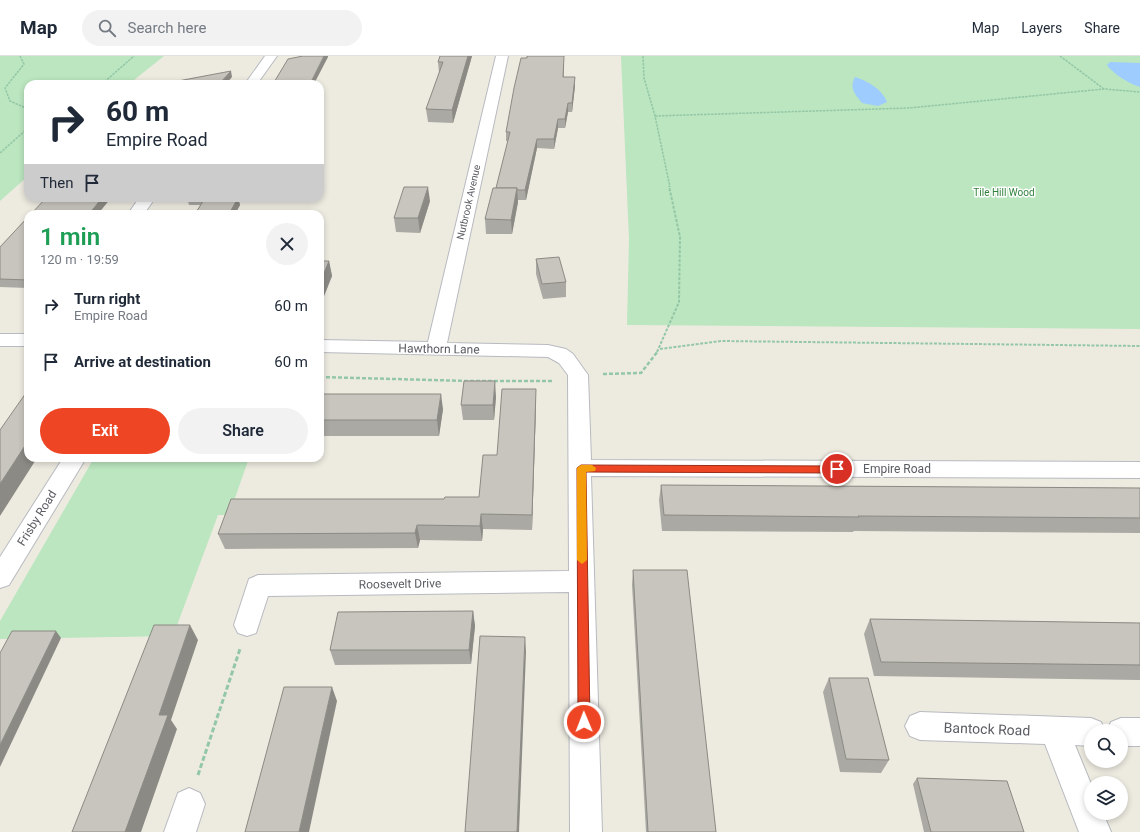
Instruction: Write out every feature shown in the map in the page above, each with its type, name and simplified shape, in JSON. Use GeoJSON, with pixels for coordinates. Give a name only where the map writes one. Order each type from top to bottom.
{"type":"FeatureCollection","features":[{"type":"Feature","properties":{"kind":"street"},"geometry":{"type":"LineString","coordinates":[[254,80],[271,56]]}},
{"type":"Feature","properties":{"kind":"street","name":"Nutbrook Avenue"},"geometry":{"type":"LineString","coordinates":[[436,349],[502,56]]}},
{"type":"Feature","properties":{"kind":"street"},"geometry":{"type":"LineString","coordinates":[[0,340],[24,340]]}},
{"type":"Feature","properties":{"kind":"street","name":"Hawthorn Lane"},"geometry":{"type":"LineString","coordinates":[[324,346],[559,352],[571,362],[578,375]]}},
{"type":"Feature","properties":{"kind":"street"},"geometry":{"type":"LineString","coordinates":[[578,375],[581,468],[586,832]]}},
{"type":"Feature","properties":{"kind":"street","name":"Frisby Road"},"geometry":{"type":"LineString","coordinates":[[0,578],[72,462]]}},
{"type":"Feature","properties":{"kind":"street","name":"Empire Road"},"geometry":{"type":"LineString","coordinates":[[581,468],[1140,470]]}},
{"type":"Feature","properties":{"kind":"street","name":"Roosevelt Drive"},"geometry":{"type":"LineString","coordinates":[[248,625],[258,586],[582,581]]}},
{"type":"Feature","properties":{"kind":"street","name":"Bantock Road"},"geometry":{"type":"LineString","coordinates":[[920,726],[1084,732]]}},
{"type":"Feature","properties":{"kind":"street"},"geometry":{"type":"LineString","coordinates":[[1054,731],[1095,832]]}},
{"type":"Feature","properties":{"kind":"street"},"geometry":{"type":"LineString","coordinates":[[1128,732],[1140,732]]}},
{"type":"Feature","properties":{"kind":"path"},"geometry":{"type":"LineString","coordinates":[[20,56],[24,64],[21,70],[11,77],[5,88],[10,101],[24,107]]}},
{"type":"Feature","properties":{"kind":"path"},"geometry":{"type":"LineString","coordinates":[[107,80],[134,56]]}},
{"type":"Feature","properties":{"kind":"path"},"geometry":{"type":"LineString","coordinates":[[324,377],[468,381],[558,380],[578,375],[641,373],[660,349],[679,302],[680,237],[655,116],[644,78],[643,56]]}},
{"type":"Feature","properties":{"kind":"path"},"geometry":{"type":"LineString","coordinates":[[1060,56],[1104,89]]}},
{"type":"Feature","properties":{"kind":"path"},"geometry":{"type":"LineString","coordinates":[[655,116],[802,110],[909,108],[1104,89],[1140,92]]}},
{"type":"Feature","properties":{"kind":"path"},"geometry":{"type":"LineString","coordinates":[[0,154],[24,132]]}},
{"type":"Feature","properties":{"kind":"path"},"geometry":{"type":"LineString","coordinates":[[660,349],[721,341],[1140,346]]}},
{"type":"Feature","properties":{"kind":"path"},"geometry":{"type":"LineString","coordinates":[[184,818],[248,625]]}},
{"type":"Feature","properties":{"kind":"green space"},"geometry":{"type":"Polygon","coordinates":[[[0,56],[164,56],[134,80],[24,80],[24,180],[0,201],[0,56]]]}},
{"type":"Feature","properties":{"kind":"green space","name":"Tile Hill Wood"},"geometry":{"type":"Polygon","coordinates":[[[621,56],[1140,56],[1140,329],[627,325],[629,239],[621,56]]]}},
{"type":"Feature","properties":{"kind":"green space"},"geometry":{"type":"Polygon","coordinates":[[[92,462],[248,462],[229,515],[218,515],[173,636],[0,639],[0,621],[92,462]]]}},
{"type":"Feature","properties":{"kind":"water"},"geometry":{"type":"Polygon","coordinates":[[[1110,62],[1140,63],[1140,87],[1131,84],[1113,72],[1107,65],[1110,62]]]}},
{"type":"Feature","properties":{"kind":"water"},"geometry":{"type":"Polygon","coordinates":[[[855,77],[878,89],[885,97],[887,102],[878,106],[862,103],[855,94],[853,88],[853,81],[855,77]]]}},
{"type":"Feature","properties":{"kind":"building"},"geometry":{"type":"Polygon","coordinates":[[[303,56],[324,56],[312,80],[275,80],[288,59],[303,56]]]}},
{"type":"Feature","properties":{"kind":"building"},"geometry":{"type":"Polygon","coordinates":[[[440,56],[468,56],[452,110],[426,109],[443,62],[438,62],[440,56]]]}},
{"type":"Feature","properties":{"kind":"building"},"geometry":{"type":"Polygon","coordinates":[[[527,56],[564,56],[563,77],[575,77],[572,103],[568,103],[565,119],[558,119],[554,139],[537,139],[525,190],[517,190],[517,188],[496,188],[510,132],[506,132],[521,58],[527,58],[527,56]]]}},
{"type":"Feature","properties":{"kind":"building"},"geometry":{"type":"Polygon","coordinates":[[[231,71],[223,80],[183,80],[231,71]]]}},
{"type":"Feature","properties":{"kind":"building"},"geometry":{"type":"Polygon","coordinates":[[[404,187],[428,187],[418,218],[394,218],[404,187]]]}},
{"type":"Feature","properties":{"kind":"building"},"geometry":{"type":"Polygon","coordinates":[[[493,188],[517,188],[511,220],[485,219],[493,188]]]}},
{"type":"Feature","properties":{"kind":"building"},"geometry":{"type":"Polygon","coordinates":[[[42,202],[99,202],[92,210],[35,210],[42,202]]]}},
{"type":"Feature","properties":{"kind":"building"},"geometry":{"type":"Polygon","coordinates":[[[202,202],[236,202],[231,210],[198,210],[202,202]]]}},
{"type":"Feature","properties":{"kind":"building"},"geometry":{"type":"Polygon","coordinates":[[[24,221],[24,280],[0,279],[0,247],[24,221]]]}},
{"type":"Feature","properties":{"kind":"building"},"geometry":{"type":"Polygon","coordinates":[[[559,257],[566,282],[542,284],[536,259],[559,257]]]}},
{"type":"Feature","properties":{"kind":"building"},"geometry":{"type":"Polygon","coordinates":[[[324,261],[329,261],[324,273],[324,261]]]}},
{"type":"Feature","properties":{"kind":"building"},"geometry":{"type":"Polygon","coordinates":[[[464,381],[495,381],[493,405],[461,405],[464,381]]]}},
{"type":"Feature","properties":{"kind":"building"},"geometry":{"type":"Polygon","coordinates":[[[502,389],[536,389],[532,515],[481,514],[480,526],[417,525],[415,533],[218,534],[231,499],[444,499],[445,497],[479,497],[483,455],[497,455],[502,389]]]}},
{"type":"Feature","properties":{"kind":"building"},"geometry":{"type":"Polygon","coordinates":[[[324,394],[441,394],[437,420],[324,420],[324,394]]]}},
{"type":"Feature","properties":{"kind":"building"},"geometry":{"type":"Polygon","coordinates":[[[24,396],[24,447],[0,484],[0,430],[24,396]]]}},
{"type":"Feature","properties":{"kind":"building"},"geometry":{"type":"Polygon","coordinates":[[[661,485],[1140,488],[1140,518],[664,515],[661,485]]]}},
{"type":"Feature","properties":{"kind":"building"},"geometry":{"type":"Polygon","coordinates":[[[633,570],[687,570],[716,832],[648,832],[633,570]]]}},
{"type":"Feature","properties":{"kind":"building"},"geometry":{"type":"Polygon","coordinates":[[[473,611],[469,650],[330,650],[338,612],[473,611]]]}},
{"type":"Feature","properties":{"kind":"building"},"geometry":{"type":"Polygon","coordinates":[[[870,619],[1140,623],[1140,665],[881,662],[870,619]]]}},
{"type":"Feature","properties":{"kind":"building"},"geometry":{"type":"Polygon","coordinates":[[[154,625],[190,625],[159,715],[168,715],[125,832],[72,832],[154,625]]]}},
{"type":"Feature","properties":{"kind":"building"},"geometry":{"type":"Polygon","coordinates":[[[12,631],[56,631],[0,745],[0,653],[12,631]]]}},
{"type":"Feature","properties":{"kind":"building"},"geometry":{"type":"Polygon","coordinates":[[[480,636],[525,637],[517,832],[465,832],[480,636]]]}},
{"type":"Feature","properties":{"kind":"building"},"geometry":{"type":"Polygon","coordinates":[[[829,678],[868,678],[889,760],[846,759],[829,678]]]}},
{"type":"Feature","properties":{"kind":"building"},"geometry":{"type":"Polygon","coordinates":[[[284,687],[332,687],[299,832],[245,832],[284,687]]]}},
{"type":"Feature","properties":{"kind":"building"},"geometry":{"type":"Polygon","coordinates":[[[917,778],[1007,781],[1024,832],[931,832],[917,778]]]}},
{"type":"Feature","properties":{"kind":"slow traffic"},"geometry":{"type":"LineString","coordinates":[[582,560],[581,468],[592,468]]}},
{"type":"Feature","properties":{"kind":"route"},"geometry":{"type":"LineString","coordinates":[[584,722],[581,468],[837,469]]}}]}
